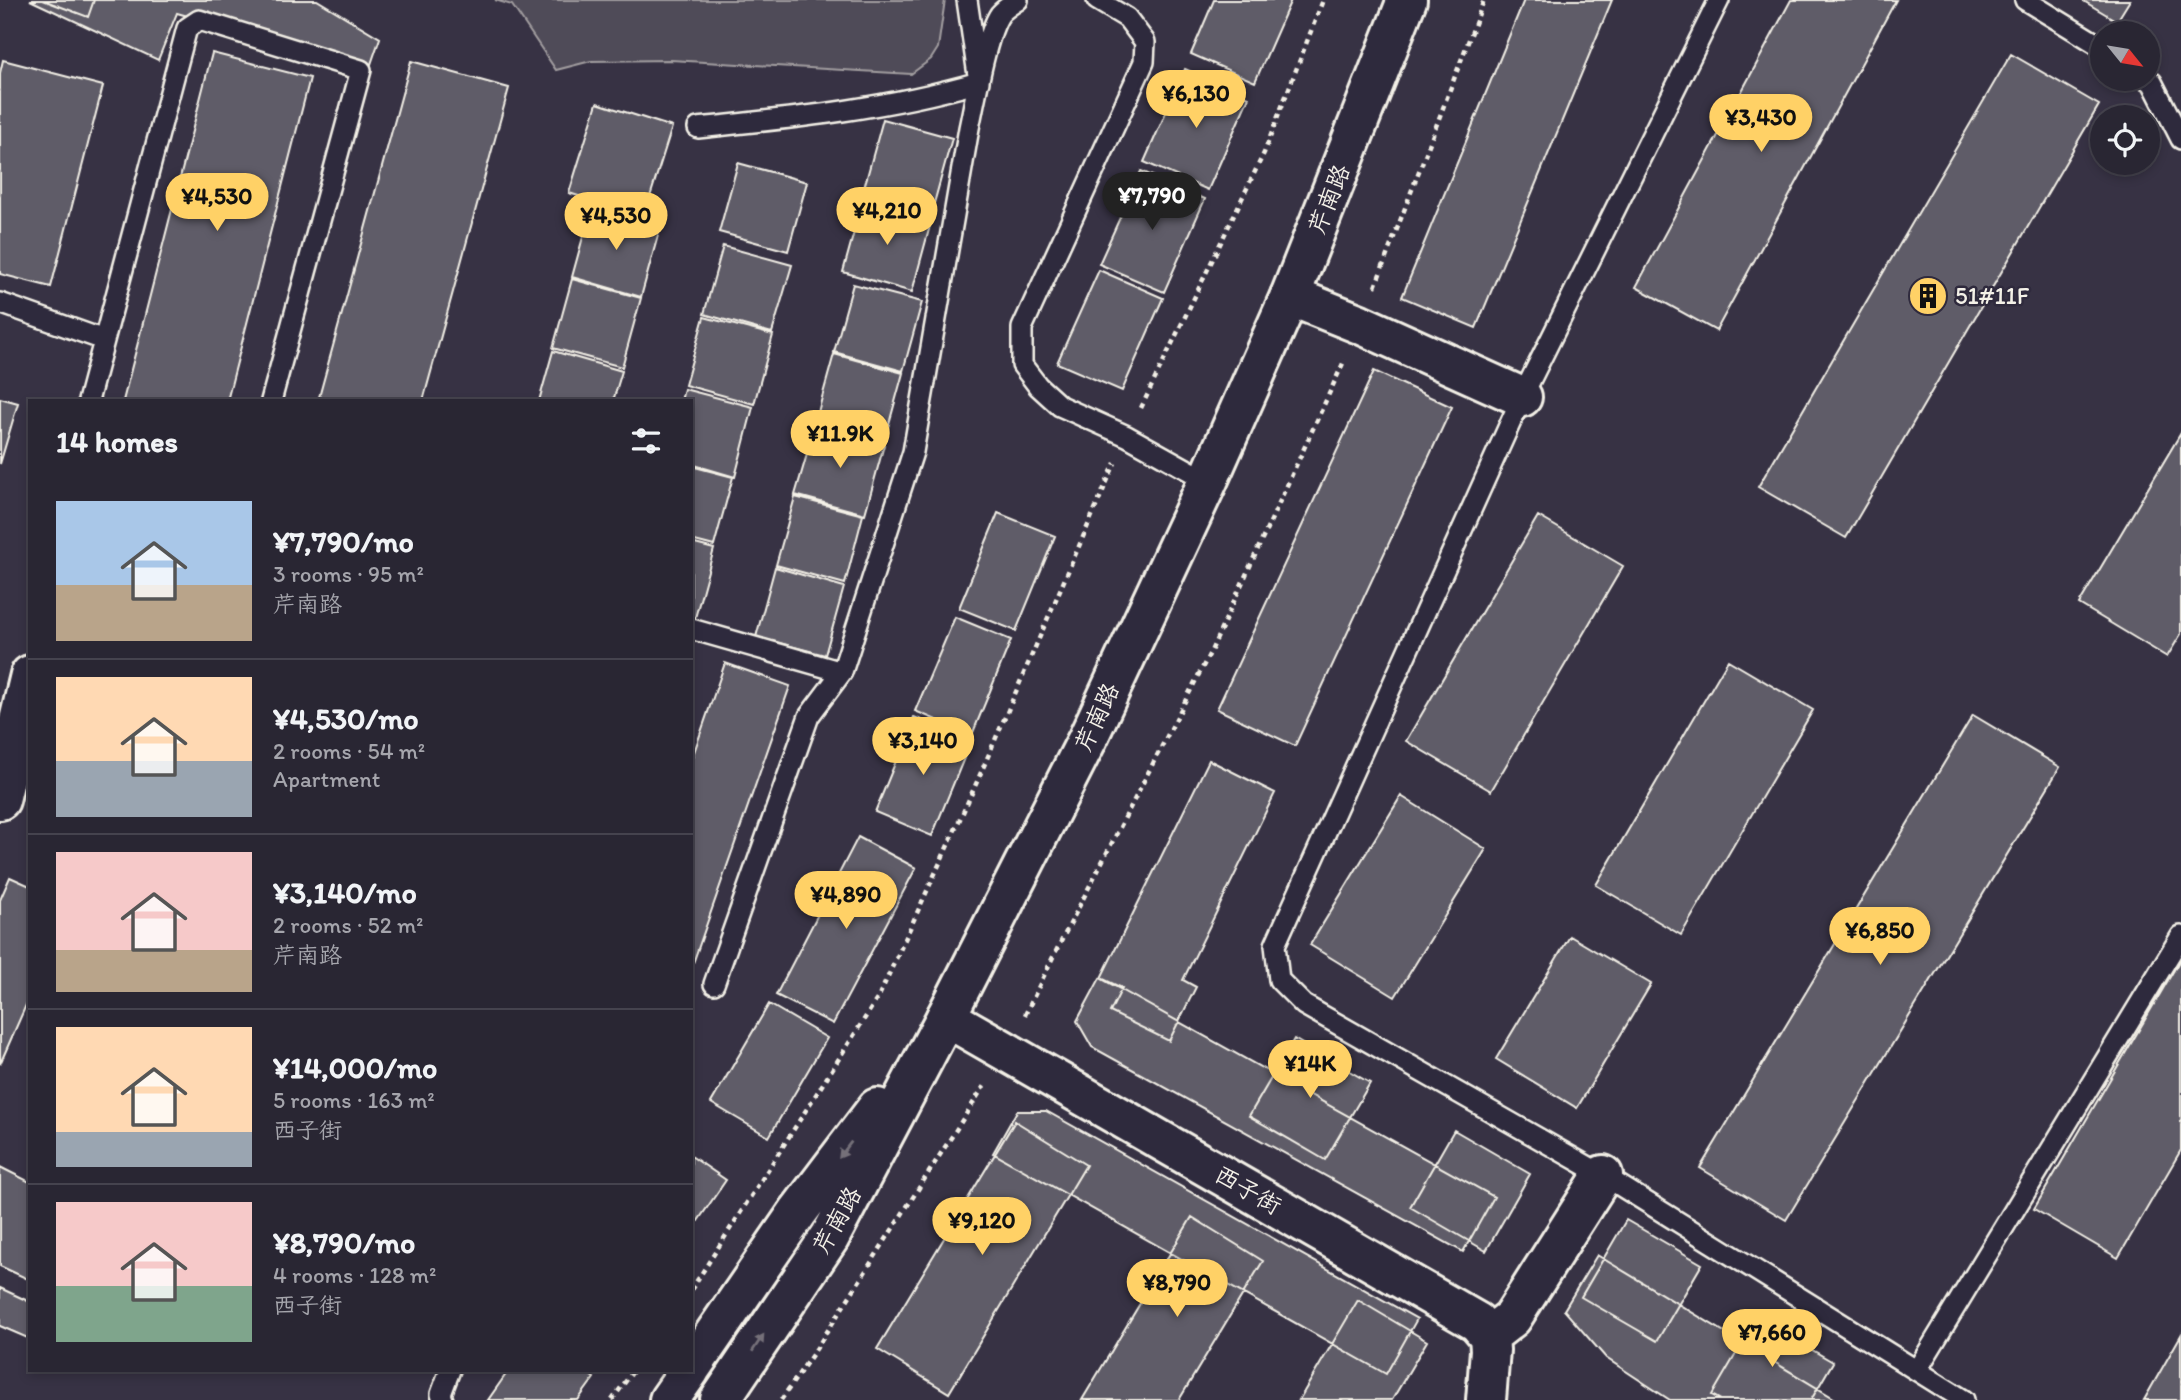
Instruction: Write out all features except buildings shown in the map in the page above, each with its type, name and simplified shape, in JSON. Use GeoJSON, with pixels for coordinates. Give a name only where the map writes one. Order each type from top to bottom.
{"type":"FeatureCollection","features":[{"type":"Feature","properties":{"kind":"main road","name":"芹南路"},"geometry":{"type":"LineString","coordinates":[[720,1400],[830,1237],[1087,740],[1208,481],[1290,296],[1407,0]]}},
{"type":"Feature","properties":{"kind":"main road"},"geometry":{"type":"LineString","coordinates":[[1290,296],[1360,324],[1522,397]]}},
{"type":"Feature","properties":{"kind":"main road"},"geometry":{"type":"LineString","coordinates":[[0,800],[28,683]]}},
{"type":"Feature","properties":{"kind":"main road"},"geometry":{"type":"LineString","coordinates":[[693,1365],[798,1212],[946,1017]]}},
{"type":"Feature","properties":{"kind":"main road","name":"西子街"},"geometry":{"type":"LineString","coordinates":[[946,1017],[1455,1308],[1477,1322],[1489,1336]]}},
{"type":"Feature","properties":{"kind":"main road"},"geometry":{"type":"LineString","coordinates":[[1486,1400],[1489,1336],[1512,1318],[1603,1175]]}},
{"type":"Feature","properties":{"kind":"main road"},"geometry":{"type":"LineString","coordinates":[[669,1400],[688,1372]]}},
{"type":"Feature","properties":{"kind":"lane"},"geometry":{"type":"LineString","coordinates":[[967,0],[979,82]]}},
{"type":"Feature","properties":{"kind":"lane"},"geometry":{"type":"LineString","coordinates":[[714,984],[809,716],[842,672],[913,452],[979,82],[989,41],[1000,14],[1018,0]]}},
{"type":"Feature","properties":{"kind":"lane"},"geometry":{"type":"LineString","coordinates":[[1097,0],[1127,18],[1145,42],[1144,62],[1022,328],[1023,365],[1038,386],[1060,405],[1127,436],[1208,481]]}},
{"type":"Feature","properties":{"kind":"lane"},"geometry":{"type":"LineString","coordinates":[[1719,0],[1522,397],[1275,945],[1279,980],[1304,1005],[1603,1175],[1964,1400]]}},
{"type":"Feature","properties":{"kind":"lane"},"geometry":{"type":"LineString","coordinates":[[2025,0],[2090,40]]}},
{"type":"Feature","properties":{"kind":"lane"},"geometry":{"type":"LineString","coordinates":[[89,399],[187,28],[199,20],[361,70],[272,399]]}},
{"type":"Feature","properties":{"kind":"lane"},"geometry":{"type":"LineString","coordinates":[[698,128],[836,113],[928,97],[979,82]]}},
{"type":"Feature","properties":{"kind":"lane"},"geometry":{"type":"LineString","coordinates":[[2157,91],[2181,139]]}},
{"type":"Feature","properties":{"kind":"lane"},"geometry":{"type":"LineString","coordinates":[[0,303],[104,341]]}},
{"type":"Feature","properties":{"kind":"lane"},"geometry":{"type":"LineString","coordinates":[[693,630],[842,672]]}},
{"type":"Feature","properties":{"kind":"lane"},"geometry":{"type":"LineString","coordinates":[[1917,1370],[2181,936]]}},
{"type":"Feature","properties":{"kind":"lane"},"geometry":{"type":"LineString","coordinates":[[443,1400],[441,1394],[449,1372]]}},
{"type":"Feature","properties":{"kind":"path"},"geometry":{"type":"LineString","coordinates":[[693,1287],[879,996],[976,784],[1127,436],[1264,153],[1324,0]]}},
{"type":"Feature","properties":{"kind":"path"},"geometry":{"type":"LineString","coordinates":[[781,1400],[1007,1052],[1212,649],[1360,324],[1484,0]]}},
{"type":"Feature","properties":{"kind":"path"},"geometry":{"type":"LineString","coordinates":[[612,1400],[633,1372]]}},
{"type":"Feature","properties":{"kind":"shaded area"},"geometry":{"type":"Polygon","coordinates":[[[495,0],[945,0],[938,48],[931,59],[911,74],[671,60],[591,61],[556,70],[512,5],[495,0]]]}},
{"type":"Feature","properties":{"kind":"place","name":"51#11F"},"geometry":{"type":"Point","coordinates":[1928,296]}}]}
